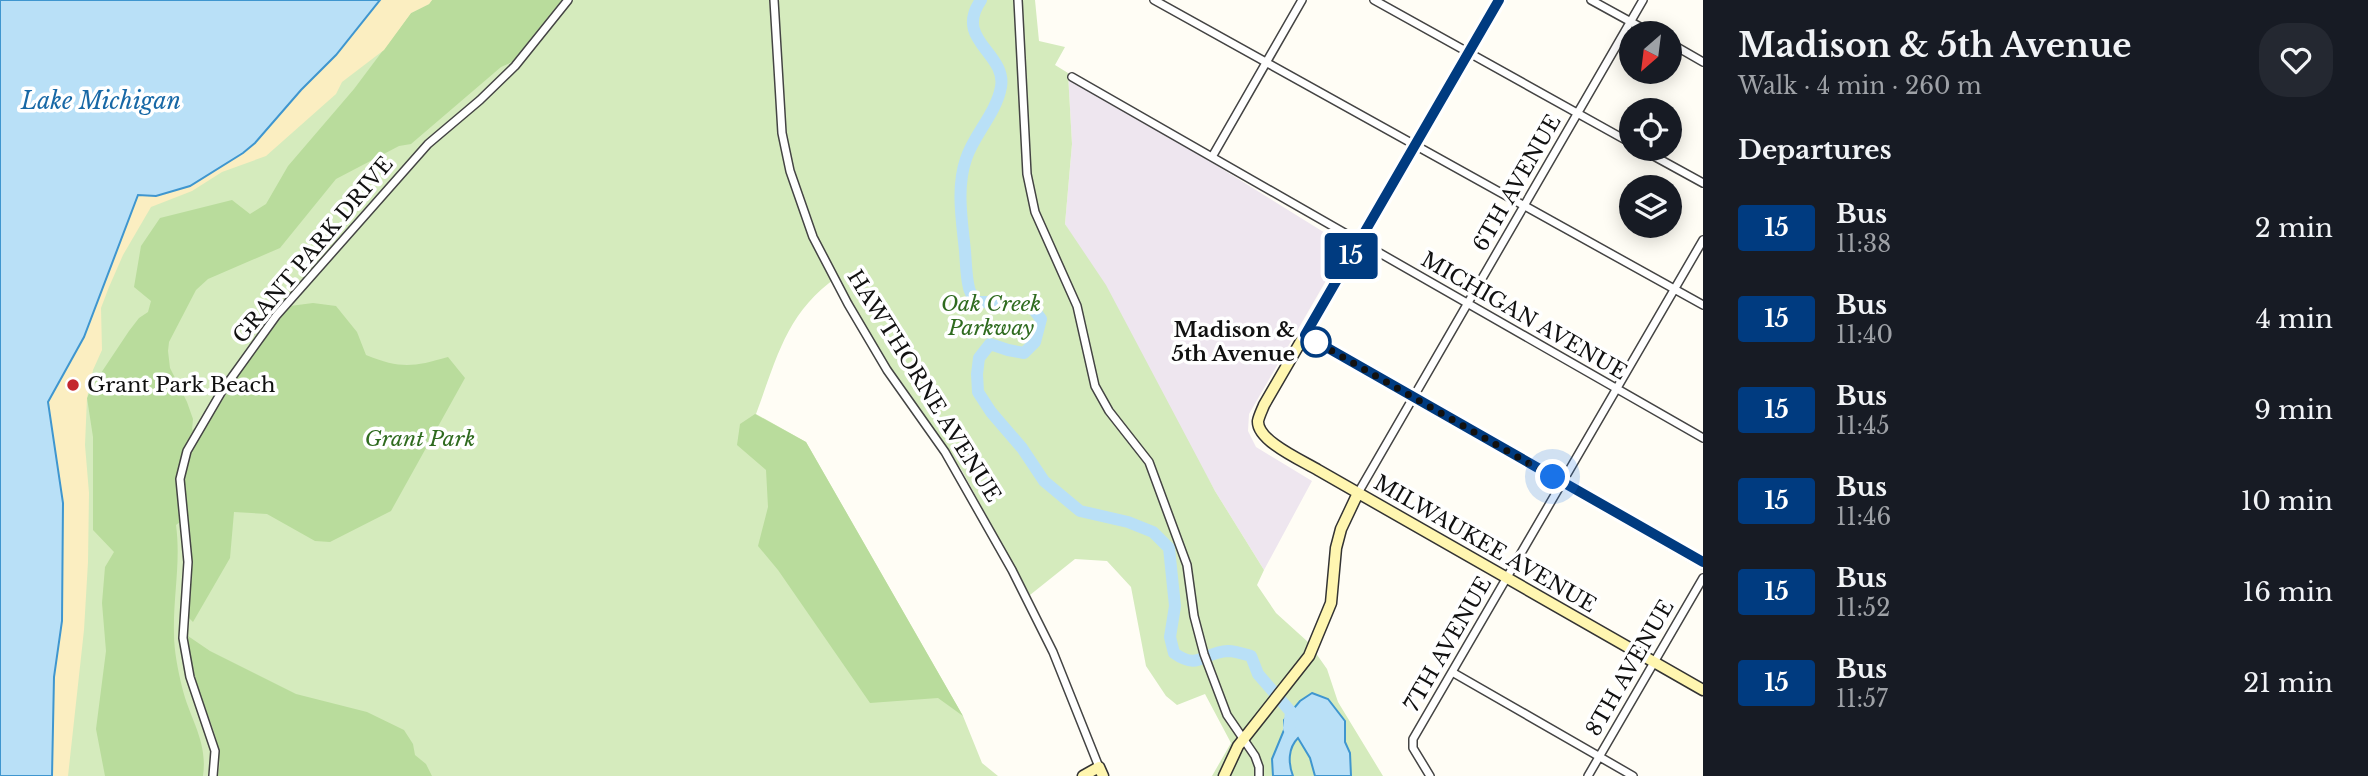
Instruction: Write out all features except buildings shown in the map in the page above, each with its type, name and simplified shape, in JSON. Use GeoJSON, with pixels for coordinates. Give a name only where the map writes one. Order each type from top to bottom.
{"type":"FeatureCollection","features":[{"type":"Feature","properties":{"kind":"street","name":"GRANT PARK DRIVE"},"geometry":{"type":"LineString","coordinates":[[213,776],[215,751],[190,677],[183,638],[188,562],[180,479],[187,452],[228,383],[275,316],[428,144],[480,100],[536,43],[568,0]]}},
{"type":"Feature","properties":{"kind":"street","name":"HAWTHORNE AVENUE"},"geometry":{"type":"LineString","coordinates":[[774,0],[782,133],[790,171],[813,237],[881,362],[945,452],[1012,570],[1053,652],[1101,771]]}},
{"type":"Feature","properties":{"kind":"street"},"geometry":{"type":"LineString","coordinates":[[1018,0],[1027,174],[1031,200],[1073,297],[1098,394],[1149,462],[1183,554],[1202,646],[1210,669],[1227,716],[1258,764],[1259,776]]}},
{"type":"Feature","properties":{"kind":"street"},"geometry":{"type":"LineString","coordinates":[[1154,0],[1703,305]]}},
{"type":"Feature","properties":{"kind":"street"},"geometry":{"type":"LineString","coordinates":[[1212,157],[1302,0]]}},
{"type":"Feature","properties":{"kind":"street"},"geometry":{"type":"LineString","coordinates":[[1374,0],[1619,136]]}},
{"type":"Feature","properties":{"kind":"street"},"geometry":{"type":"LineString","coordinates":[[1499,0],[1305,335],[1703,562]]}},
{"type":"Feature","properties":{"kind":"street"},"geometry":{"type":"LineString","coordinates":[[1591,0],[1629,21]]}},
{"type":"Feature","properties":{"kind":"street","name":"6TH AVENUE"},"geometry":{"type":"LineString","coordinates":[[1632,21],[1643,0]]}},
{"type":"Feature","properties":{"kind":"street","name":"6TH AVENUE"},"geometry":{"type":"LineString","coordinates":[[1358,493],[1619,42]]}},
{"type":"Feature","properties":{"kind":"street"},"geometry":{"type":"LineString","coordinates":[[1682,50],[1703,62]]}},
{"type":"Feature","properties":{"kind":"street","name":"MICHIGAN AVENUE"},"geometry":{"type":"LineString","coordinates":[[1072,77],[1703,438]]}},
{"type":"Feature","properties":{"kind":"street"},"geometry":{"type":"LineString","coordinates":[[1663,161],[1703,183]]}},
{"type":"Feature","properties":{"kind":"street","name":"7TH AVENUE"},"geometry":{"type":"LineString","coordinates":[[1430,776],[1412,748],[1413,739],[1703,240]]}},
{"type":"Feature","properties":{"kind":"street","name":"MILWAUKEE AVENUE"},"geometry":{"type":"LineString","coordinates":[[1305,335],[1258,421],[1260,429],[1270,441],[1703,690]]}},
{"type":"Feature","properties":{"kind":"street"},"geometry":{"type":"LineString","coordinates":[[1224,776],[1243,739],[1306,662],[1327,615],[1334,592],[1338,538],[1358,493]]}},
{"type":"Feature","properties":{"kind":"street","name":"8TH AVENUE"},"geometry":{"type":"LineString","coordinates":[[1588,776],[1703,578]]}},
{"type":"Feature","properties":{"kind":"street"},"geometry":{"type":"LineString","coordinates":[[1452,672],[1633,776]]}},
{"type":"Feature","properties":{"kind":"street"},"geometry":{"type":"LineString","coordinates":[[1083,776],[1101,771]]}},
{"type":"Feature","properties":{"kind":"shaded area"},"geometry":{"type":"Polygon","coordinates":[[[1068,73],[1346,246],[1249,414],[1248,431],[1256,447],[1312,481],[1264,570],[1215,491],[1065,224],[1072,144],[1068,73]]]}},
{"type":"Feature","properties":{"kind":"green space","name":"Grant Park"},"geometry":{"type":"Polygon","coordinates":[[[380,0],[1035,0],[1039,41],[1065,47],[1055,65],[1068,73],[1072,144],[1065,224],[1106,285],[1215,491],[1264,570],[1257,585],[1276,613],[1308,642],[1327,669],[1338,702],[1383,776],[1212,776],[1231,743],[1205,694],[1177,705],[1166,696],[1146,666],[1131,587],[1107,561],[1075,559],[1030,595],[961,469],[900,384],[837,277],[820,291],[794,321],[777,356],[756,414],[806,442],[963,716],[982,763],[998,776],[52,776],[52,738],[62,621],[63,503],[48,402],[135,208],[312,79],[336,55],[380,0]]]}},
{"type":"Feature","properties":{"kind":"green space"},"geometry":{"type":"Polygon","coordinates":[[[432,0],[562,0],[512,62],[501,67],[411,144],[399,146],[336,179],[280,248],[208,279],[196,290],[169,342],[168,351],[170,368],[193,419],[192,430],[211,418],[244,366],[290,306],[313,303],[336,306],[357,332],[366,355],[389,363],[407,365],[448,357],[465,378],[391,511],[330,542],[315,541],[267,514],[234,512],[230,558],[193,622],[187,616],[191,585],[191,545],[182,524],[180,522],[176,525],[178,552],[175,647],[185,699],[201,741],[203,776],[105,776],[96,729],[106,651],[102,603],[105,567],[114,552],[93,530],[93,437],[87,398],[129,331],[139,318],[148,312],[151,301],[134,287],[141,246],[160,218],[232,200],[250,214],[266,204],[288,166],[354,89],[411,13],[432,0]]]}},
{"type":"Feature","properties":{"kind":"green space"},"geometry":{"type":"Polygon","coordinates":[[[755,414],[806,442],[963,716],[938,698],[870,703],[778,570],[758,546],[768,507],[766,470],[737,445],[740,424],[755,414]]]}},
{"type":"Feature","properties":{"kind":"green space"},"geometry":{"type":"Polygon","coordinates":[[[188,636],[210,651],[296,694],[367,712],[404,730],[413,744],[415,755],[426,764],[432,776],[218,776],[218,745],[196,681],[188,636]]]}},
{"type":"Feature","properties":{"kind":"sand","name":"Grant Park Beach"},"geometry":{"type":"Polygon","coordinates":[[[380,0],[432,0],[411,13],[384,50],[342,82],[336,94],[266,156],[222,172],[192,191],[151,207],[123,255],[109,287],[101,308],[102,350],[93,370],[87,398],[85,445],[89,493],[88,562],[84,630],[68,776],[52,776],[54,677],[62,621],[63,503],[48,402],[84,337],[138,195],[156,196],[190,186],[243,153],[336,55],[380,0]]]}},
{"type":"Feature","properties":{"kind":"water","name":"Lake Michigan"},"geometry":{"type":"Polygon","coordinates":[[[0,0],[380,0],[336,55],[243,153],[190,186],[156,196],[138,195],[84,337],[48,402],[63,503],[62,621],[54,677],[52,776],[0,776],[0,0]]]}},
{"type":"Feature","properties":{"kind":"water"},"geometry":{"type":"Polygon","coordinates":[[[1312,693],[1328,699],[1345,721],[1345,742],[1350,753],[1351,776],[1315,776],[1310,758],[1298,738],[1292,746],[1290,756],[1293,776],[1273,776],[1272,759],[1284,730],[1284,720],[1300,701],[1312,693]]]}},
{"type":"Feature","properties":{"kind":"waterway"},"geometry":{"type":"LineString","coordinates":[[981,0],[974,14],[973,26],[1001,75],[1001,87],[995,106],[966,159],[961,181],[968,283],[977,302],[1031,306],[1041,319],[1035,342],[1024,353],[990,344],[979,358],[978,392],[1044,481],[1080,511],[1128,522],[1153,532],[1169,548],[1175,606],[1170,637],[1174,653],[1195,661],[1228,651],[1251,656],[1258,674],[1291,712],[1289,728]]}},
{"type":"Feature","properties":{"kind":"bus line","name":"15"},"geometry":{"type":"LineString","coordinates":[[1499,0],[1305,335],[1703,562]]}},
{"type":"Feature","properties":{"kind":"place","name":"Madison & 5th Avenue"},"geometry":{"type":"Point","coordinates":[1316,342]}},
{"type":"Feature","properties":{"kind":"place","name":"Grant Park Beach"},"geometry":{"type":"Point","coordinates":[73,385]}},
{"type":"Feature","properties":{"kind":"route"},"geometry":{"type":"LineString","coordinates":[[1316,342],[1313,340],[1553,477]]}},
{"type":"Feature","properties":{"kind":"park label","name":"Oak Creek Parkway"},"geometry":{"type":"Point","coordinates":[991,316]}}]}
